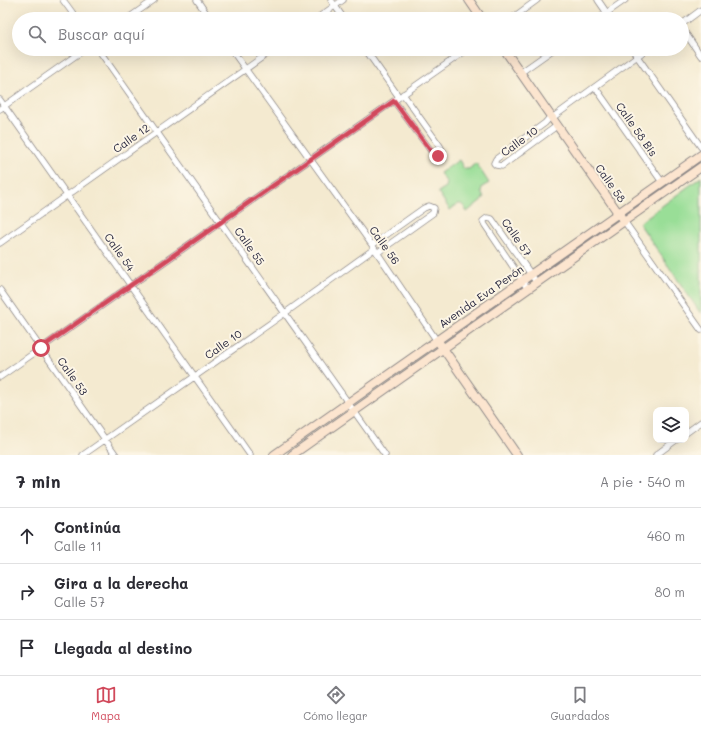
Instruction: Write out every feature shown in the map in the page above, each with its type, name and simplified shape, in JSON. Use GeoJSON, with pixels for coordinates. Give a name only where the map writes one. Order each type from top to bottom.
{"type":"FeatureCollection","features":[{"type":"Feature","properties":{"kind":"main road"},"geometry":{"type":"LineString","coordinates":[[469,0],[477,12]]}},
{"type":"Feature","properties":{"kind":"main road","name":"Calle 58"},"geometry":{"type":"LineString","coordinates":[[509,56],[624,221]]}},
{"type":"Feature","properties":{"kind":"main road","name":"Avenida Eva Perón"},"geometry":{"type":"LineString","coordinates":[[274,455],[701,155]]}},
{"type":"Feature","properties":{"kind":"main road","name":"Avenida Eva Perón"},"geometry":{"type":"LineString","coordinates":[[292,455],[701,167]]}},
{"type":"Feature","properties":{"kind":"main road","name":"Calle 56"},"geometry":{"type":"LineString","coordinates":[[437,340],[517,455]]}},
{"type":"Feature","properties":{"kind":"street"},"geometry":{"type":"LineString","coordinates":[[64,0],[72,12]]}},
{"type":"Feature","properties":{"kind":"street"},"geometry":{"type":"LineString","coordinates":[[137,12],[154,0]]}},
{"type":"Feature","properties":{"kind":"street"},"geometry":{"type":"LineString","coordinates":[[197,0],[205,12]]}},
{"type":"Feature","properties":{"kind":"street"},"geometry":{"type":"LineString","coordinates":[[331,0],[339,12]]}},
{"type":"Feature","properties":{"kind":"street"},"geometry":{"type":"LineString","coordinates":[[326,12],[343,0]]}},
{"type":"Feature","properties":{"kind":"street"},"geometry":{"type":"LineString","coordinates":[[521,12],[537,0]]}},
{"type":"Feature","properties":{"kind":"street"},"geometry":{"type":"LineString","coordinates":[[598,0],[606,12]]}},
{"type":"Feature","properties":{"kind":"street"},"geometry":{"type":"LineString","coordinates":[[608,12],[625,0]]}},
{"type":"Feature","properties":{"kind":"street"},"geometry":{"type":"LineString","coordinates":[[689,19],[701,10]]}},
{"type":"Feature","properties":{"kind":"street"},"geometry":{"type":"LineString","coordinates":[[689,38],[701,56]]}},
{"type":"Feature","properties":{"kind":"street"},"geometry":{"type":"LineString","coordinates":[[2,107],[74,56]]}},
{"type":"Feature","properties":{"kind":"street","name":"Calle 55"},"geometry":{"type":"LineString","coordinates":[[103,56],[385,455]]}},
{"type":"Feature","properties":{"kind":"street","name":"Calle 56"},"geometry":{"type":"LineString","coordinates":[[236,56],[311,159],[437,340]]}},
{"type":"Feature","properties":{"kind":"street","name":"Calle 12"},"geometry":{"type":"LineString","coordinates":[[0,243],[264,56]]}},
{"type":"Feature","properties":{"kind":"street"},"geometry":{"type":"LineString","coordinates":[[370,56],[440,146],[443,152],[441,156],[434,155],[394,101]]}},
{"type":"Feature","properties":{"kind":"street"},"geometry":{"type":"LineString","coordinates":[[0,377],[458,56]]}},
{"type":"Feature","properties":{"kind":"street"},"geometry":{"type":"LineString","coordinates":[[520,73],[544,56]]}},
{"type":"Feature","properties":{"kind":"street"},"geometry":{"type":"LineString","coordinates":[[637,56],[701,147]]}},
{"type":"Feature","properties":{"kind":"street","name":"Calle 10"},"geometry":{"type":"LineString","coordinates":[[558,125],[502,166],[494,163],[496,159],[552,117],[637,56]]}},
{"type":"Feature","properties":{"kind":"street","name":"Calle 58 Bis"},"geometry":{"type":"LineString","coordinates":[[595,87],[662,182]]}},
{"type":"Feature","properties":{"kind":"street","name":"Calle 54"},"geometry":{"type":"LineString","coordinates":[[0,100],[2,107],[67,195],[250,455]]}},
{"type":"Feature","properties":{"kind":"street","name":"Calle 10"},"geometry":{"type":"LineString","coordinates":[[83,455],[374,249],[424,208],[429,206],[434,208],[433,213],[374,249]]}},
{"type":"Feature","properties":{"kind":"street","name":"Calle 57"},"geometry":{"type":"LineString","coordinates":[[528,289],[485,225],[483,221],[487,218],[492,219],[537,283]]}},
{"type":"Feature","properties":{"kind":"street","name":"Calle 58"},"geometry":{"type":"LineString","coordinates":[[624,221],[701,330]]}},
{"type":"Feature","properties":{"kind":"street","name":"Calle 53"},"geometry":{"type":"LineString","coordinates":[[0,290],[116,455]]}},
{"type":"Feature","properties":{"kind":"street"},"geometry":{"type":"LineString","coordinates":[[689,431],[701,422]]}},
{"type":"Feature","properties":{"kind":"street"},"geometry":{"type":"LineString","coordinates":[[656,455],[672,443]]}},
{"type":"Feature","properties":{"kind":"green space"},"geometry":{"type":"Polygon","coordinates":[[[459,160],[464,169],[469,169],[476,163],[489,183],[482,187],[481,192],[484,198],[467,212],[461,204],[450,210],[438,192],[446,187],[447,183],[440,173],[459,160]]]}},
{"type":"Feature","properties":{"kind":"green space"},"geometry":{"type":"Polygon","coordinates":[[[701,177],[701,314],[639,223],[701,177]]]}},
{"type":"Feature","properties":{"kind":"route"},"geometry":{"type":"LineString","coordinates":[[41,348],[394,101],[434,155],[438,156]]}}]}
